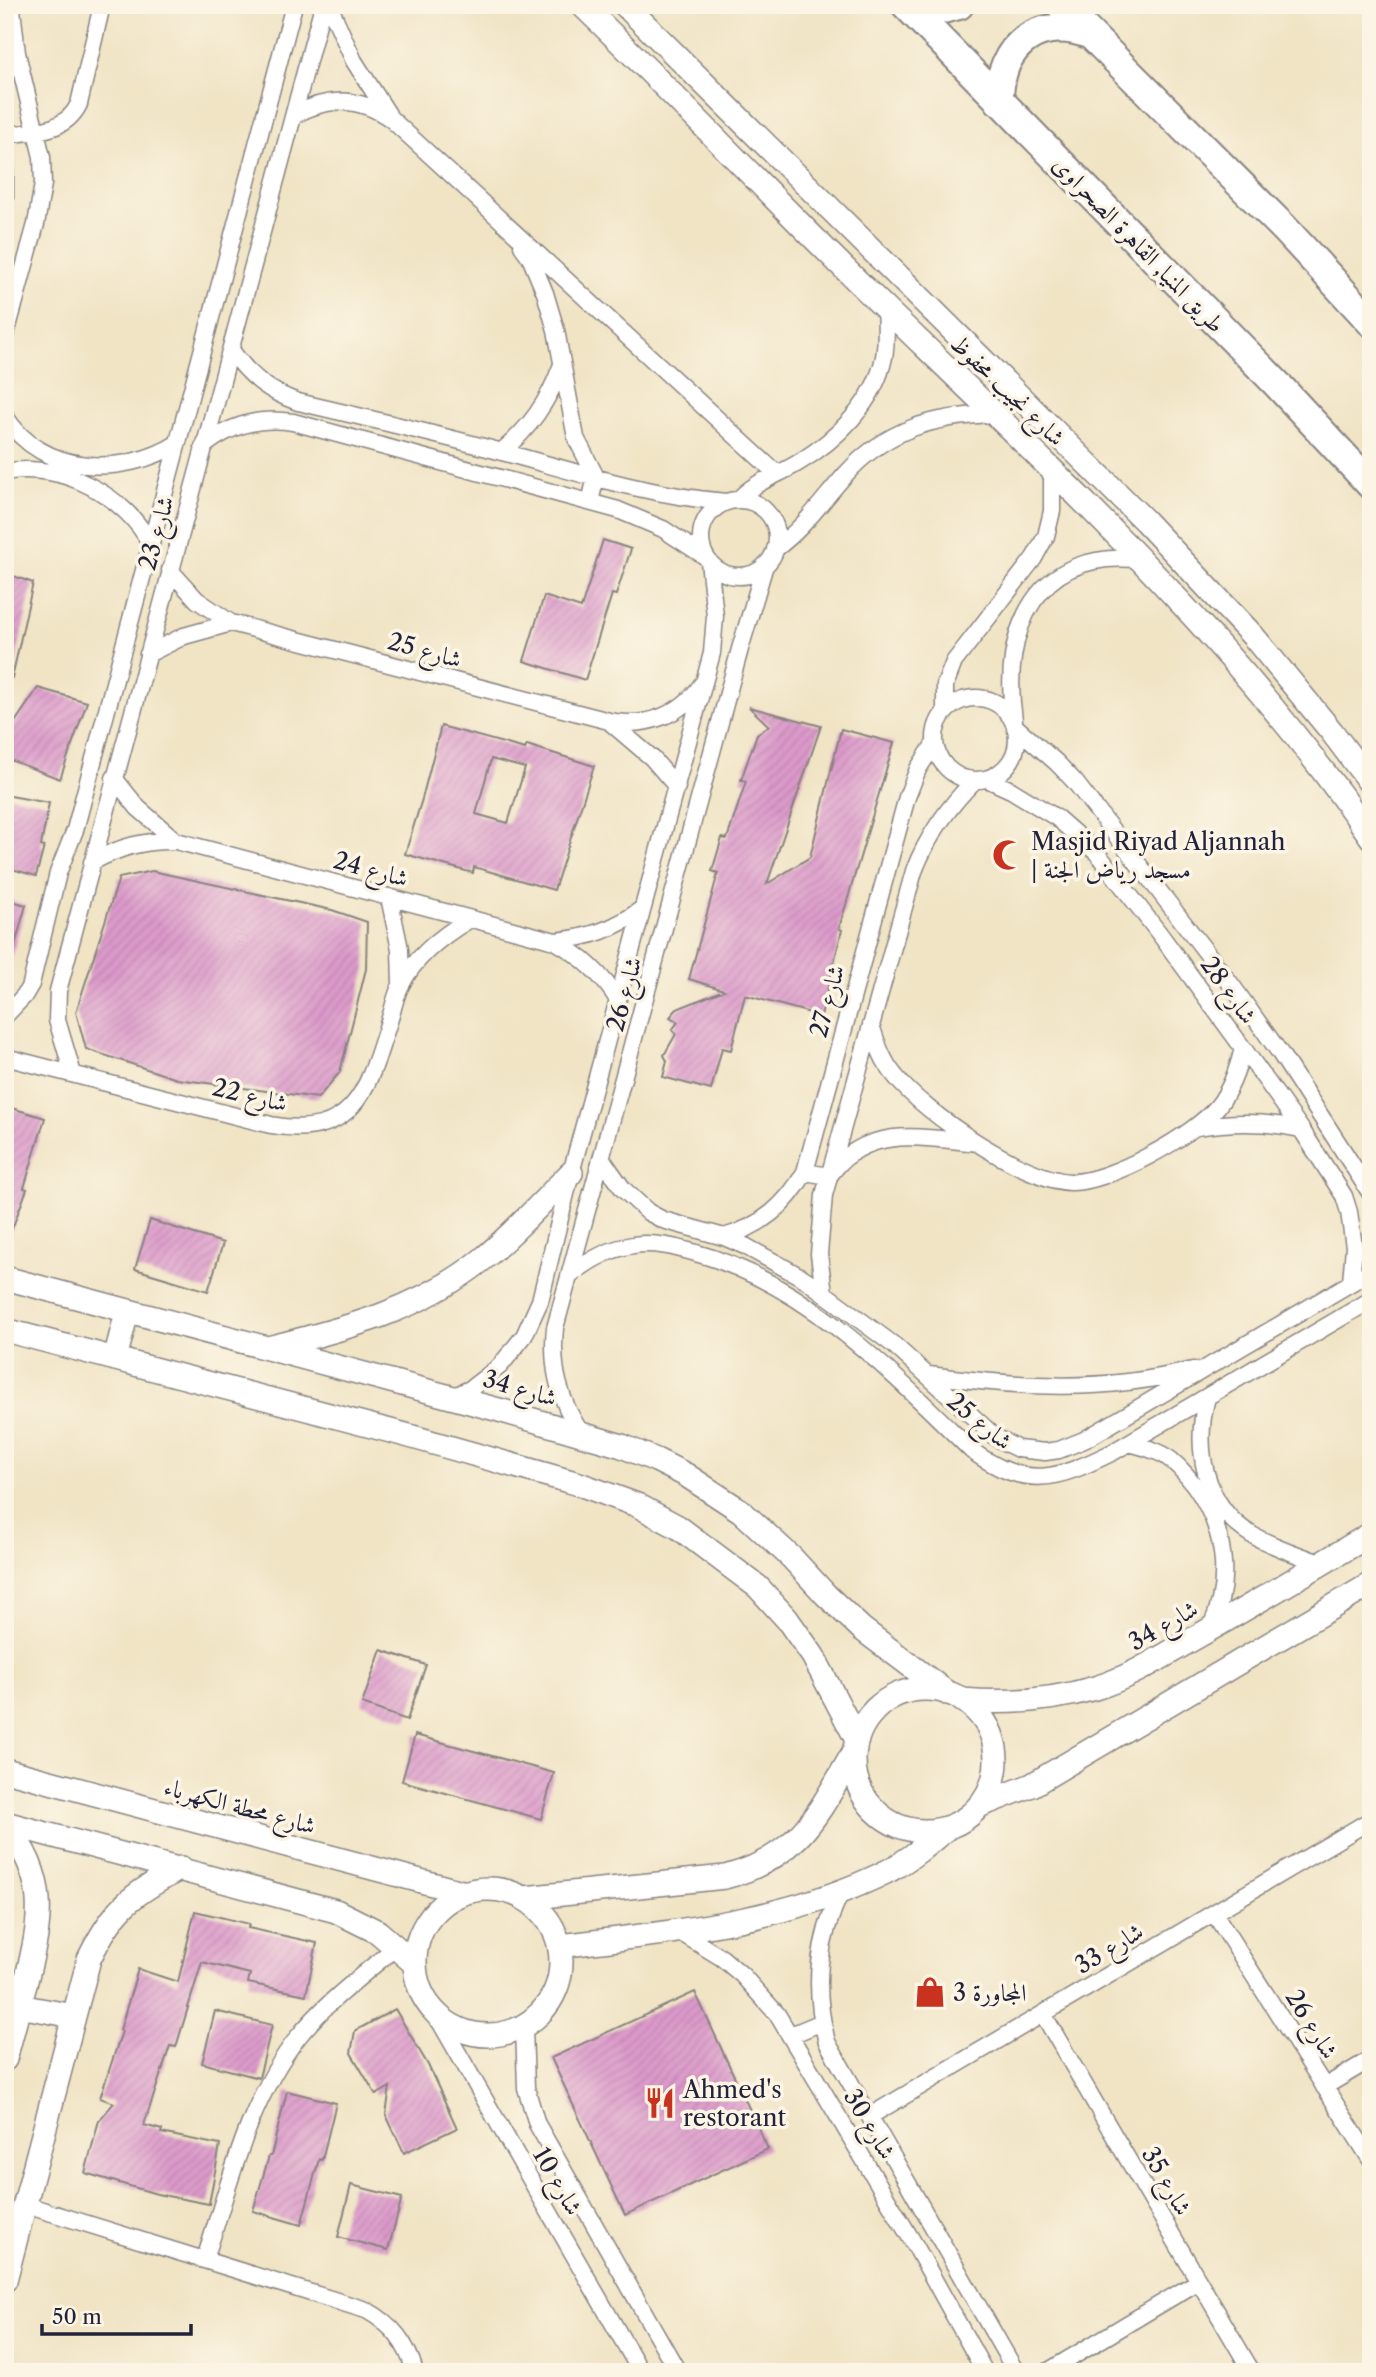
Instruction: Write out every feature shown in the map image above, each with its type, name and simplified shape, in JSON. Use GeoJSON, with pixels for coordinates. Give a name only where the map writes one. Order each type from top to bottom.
{"type":"FeatureCollection","features":[{"type":"Feature","properties":{"kind":"highway","name":"طريق المنيا, القاهرة الصحراوى"},"geometry":{"type":"LineString","coordinates":[[906,5],[1276,383],[1371,485]]}},
{"type":"Feature","properties":{"kind":"highway"},"geometry":{"type":"LineString","coordinates":[[912,5],[935,11],[959,5]]}},
{"type":"Feature","properties":{"kind":"highway"},"geometry":{"type":"LineString","coordinates":[[1061,5],[1285,229],[1371,322]]}},
{"type":"Feature","properties":{"kind":"highway"},"geometry":{"type":"LineString","coordinates":[[999,101],[999,80],[1006,61],[1018,45],[1034,33],[1054,28],[1074,29],[1094,36]]}},
{"type":"Feature","properties":{"kind":"street"},"geometry":{"type":"LineString","coordinates":[[5,135],[58,127],[75,113],[102,5]]}},
{"type":"Feature","properties":{"kind":"street","name":"شارع 23"},"geometry":{"type":"LineString","coordinates":[[5,1016],[24,996],[31,984],[58,873],[75,830],[294,5]]}},
{"type":"Feature","properties":{"kind":"street","name":"شارع 23"},"geometry":{"type":"LineString","coordinates":[[73,1074],[59,1033],[56,1006],[70,946],[323,5]]}},
{"type":"Feature","properties":{"kind":"street"},"geometry":{"type":"LineString","coordinates":[[329,5],[354,61],[391,119]]}},
{"type":"Feature","properties":{"kind":"street","name":"شارع نجيب محفوظ"},"geometry":{"type":"LineString","coordinates":[[582,5],[885,308],[1143,560],[1364,812],[1371,837]]}},
{"type":"Feature","properties":{"kind":"street","name":"شارع نجيب محفوظ"},"geometry":{"type":"LineString","coordinates":[[625,5],[1216,594],[1279,667],[1371,784]]}},
{"type":"Feature","properties":{"kind":"street"},"geometry":{"type":"LineString","coordinates":[[5,338],[36,224],[43,184],[42,157],[17,53],[10,11]]}},
{"type":"Feature","properties":{"kind":"street"},"geometry":{"type":"LineString","coordinates":[[295,115],[316,104],[340,101],[367,106],[391,119],[776,474]]}},
{"type":"Feature","properties":{"kind":"street"},"geometry":{"type":"LineString","coordinates":[[701,122],[723,102]]}},
{"type":"Feature","properties":{"kind":"street"},"geometry":{"type":"LineString","coordinates":[[5,170],[5,198]]}},
{"type":"Feature","properties":{"kind":"street"},"geometry":{"type":"LineString","coordinates":[[508,227],[530,257],[545,293],[556,330],[576,438],[596,477],[590,502]]}},
{"type":"Feature","properties":{"kind":"street"},"geometry":{"type":"LineString","coordinates":[[707,559],[701,535],[703,524],[716,507],[732,501],[755,484],[795,465],[828,441],[870,395],[885,355],[885,308]]}},
{"type":"Feature","properties":{"kind":"street"},"geometry":{"type":"LineString","coordinates":[[231,350],[249,373],[265,387],[284,397],[312,406],[669,495],[750,501],[761,507],[775,526],[775,549]]}},
{"type":"Feature","properties":{"kind":"street"},"geometry":{"type":"LineString","coordinates":[[501,452],[517,438],[544,406],[561,367]]}},
{"type":"Feature","properties":{"kind":"street"},"geometry":{"type":"LineString","coordinates":[[307,426],[312,406]]}},
{"type":"Feature","properties":{"kind":"street"},"geometry":{"type":"LineString","coordinates":[[203,447],[225,431],[252,422],[279,420],[307,426],[618,510],[663,529],[726,574],[736,576],[757,572],[765,565],[775,549],[802,527],[846,474],[881,443],[923,423],[946,417],[995,414]]}},
{"type":"Feature","properties":{"kind":"street"},"geometry":{"type":"LineString","coordinates":[[5,416],[10,425],[33,447],[121,507],[144,531],[151,545]]}},
{"type":"Feature","properties":{"kind":"street"},"geometry":{"type":"LineString","coordinates":[[5,472],[69,470],[127,463],[151,457],[178,443]]}},
{"type":"Feature","properties":{"kind":"street"},"geometry":{"type":"LineString","coordinates":[[1052,470],[1052,511],[1046,536],[1034,558],[954,662],[945,685],[945,710],[935,732],[938,755],[944,765],[964,778],[981,780],[1006,768],[1013,760],[1017,750],[1011,680],[1014,647],[1026,612],[1049,583],[1078,564],[1110,557],[1143,560]]}},
{"type":"Feature","properties":{"kind":"street","name":"شارع 26"},"geometry":{"type":"LineString","coordinates":[[452,1397],[478,1383],[500,1366],[524,1336],[540,1301],[571,1173],[712,653],[715,616],[707,559]]}},
{"type":"Feature","properties":{"kind":"street","name":"شارع 26"},"geometry":{"type":"LineString","coordinates":[[581,1433],[564,1402],[554,1368],[553,1348],[561,1308],[765,565]]}},
{"type":"Feature","properties":{"kind":"street","name":"شارع 25"},"geometry":{"type":"LineString","coordinates":[[170,570],[197,600],[231,623],[609,721],[636,723],[662,718],[687,702],[706,678]]}},
{"type":"Feature","properties":{"kind":"street","name":"شارع 25"},"geometry":{"type":"LineString","coordinates":[[148,654],[184,636],[231,623]]}},
{"type":"Feature","properties":{"kind":"street"},"geometry":{"type":"LineString","coordinates":[[945,710],[955,703],[977,697],[1000,704],[1016,725]]}},
{"type":"Feature","properties":{"kind":"street"},"geometry":{"type":"LineString","coordinates":[[105,719],[129,724]]}},
{"type":"Feature","properties":{"kind":"street","name":"شارع 25"},"geometry":{"type":"LineString","coordinates":[[609,721],[645,751],[677,787]]}},
{"type":"Feature","properties":{"kind":"street","name":"شارع 28"},"geometry":{"type":"LineString","coordinates":[[1016,725],[1075,782],[1183,922],[1280,1053],[1371,1194]]}},
{"type":"Feature","properties":{"kind":"street","name":"شارع 27"},"geometry":{"type":"LineString","coordinates":[[724,1237],[757,1224],[772,1214],[796,1187],[804,1172],[912,783],[935,743]]}},
{"type":"Feature","properties":{"kind":"street","name":"شارع 24"},"geometry":{"type":"LineString","coordinates":[[114,778],[145,814],[176,841]]}},
{"type":"Feature","properties":{"kind":"street","name":"شارع 28"},"geometry":{"type":"LineString","coordinates":[[981,780],[1035,803],[1078,835],[1097,853],[1162,937],[1336,1180],[1344,1196],[1353,1230],[1351,1282]]}},
{"type":"Feature","properties":{"kind":"street","name":"شارع 27"},"geometry":{"type":"LineString","coordinates":[[824,1293],[819,1234],[829,1176],[914,871],[922,850],[939,821],[981,780]]}},
{"type":"Feature","properties":{"kind":"street"},"geometry":{"type":"LineString","coordinates":[[662,840],[688,846]]}},
{"type":"Feature","properties":{"kind":"street","name":"شارع 24"},"geometry":{"type":"LineString","coordinates":[[92,862],[132,844],[176,841],[555,941],[591,966],[618,1000]]}},
{"type":"Feature","properties":{"kind":"street"},"geometry":{"type":"LineString","coordinates":[[888,864],[914,871]]}},
{"type":"Feature","properties":{"kind":"street","name":"شارع 22"},"geometry":{"type":"LineString","coordinates":[[5,1057],[271,1125],[292,1129],[318,1126],[342,1115],[352,1107],[368,1085],[401,985],[400,949],[389,897]]}},
{"type":"Feature","properties":{"kind":"street","name":"شارع 24"},"geometry":{"type":"LineString","coordinates":[[555,941],[602,932],[631,918],[643,908]]}},
{"type":"Feature","properties":{"kind":"street","name":"شارع 22"},"geometry":{"type":"LineString","coordinates":[[401,985],[431,947],[470,919]]}},
{"type":"Feature","properties":{"kind":"street"},"geometry":{"type":"LineString","coordinates":[[1162,937],[1183,922]]}},
{"type":"Feature","properties":{"kind":"street"},"geometry":{"type":"LineString","coordinates":[[42,939],[70,946]]}},
{"type":"Feature","properties":{"kind":"street"},"geometry":{"type":"LineString","coordinates":[[871,1025],[884,1060],[907,1090],[924,1106],[979,1143],[1041,1177],[1072,1182],[1087,1181],[1123,1169],[1197,1127],[1227,1092],[1243,1048]]}},
{"type":"Feature","properties":{"kind":"street"},"geometry":{"type":"LineString","coordinates":[[1197,1127],[1249,1121],[1301,1129]]}},
{"type":"Feature","properties":{"kind":"street"},"geometry":{"type":"LineString","coordinates":[[804,1172],[829,1176],[847,1156],[861,1148],[891,1139],[907,1137],[979,1143]]}},
{"type":"Feature","properties":{"kind":"street","name":"شارع 25"},"geometry":{"type":"LineString","coordinates":[[603,1159],[622,1189],[648,1212],[663,1220],[724,1237],[786,1267],[895,1346],[994,1436],[1018,1449],[1045,1452],[1059,1450],[1084,1440],[1371,1271]]}},
{"type":"Feature","properties":{"kind":"street"},"geometry":{"type":"LineString","coordinates":[[1336,1180],[1355,1169]]}},
{"type":"Feature","properties":{"kind":"street"},"geometry":{"type":"LineString","coordinates":[[265,1348],[374,1320],[430,1294],[456,1278],[504,1240],[571,1173]]}},
{"type":"Feature","properties":{"kind":"street"},"geometry":{"type":"LineString","coordinates":[[688,1250],[695,1229]]}},
{"type":"Feature","properties":{"kind":"street","name":"شارع 25"},"geometry":{"type":"LineString","coordinates":[[571,1275],[601,1255],[635,1245],[662,1245],[688,1250],[744,1271],[799,1302],[863,1348],[989,1463],[1008,1471],[1038,1477],[1054,1476],[1083,1468],[1371,1300]]}},
{"type":"Feature","properties":{"kind":"street","name":"شارع 34"},"geometry":{"type":"LineString","coordinates":[[5,1278],[581,1433],[656,1460],[716,1492],[769,1535],[862,1629],[955,1697],[1022,1702],[1097,1687],[1133,1673],[1371,1534]]}},
{"type":"Feature","properties":{"kind":"street"},"geometry":{"type":"LineString","coordinates":[[540,1301],[561,1308]]}},
{"type":"Feature","properties":{"kind":"street"},"geometry":{"type":"LineString","coordinates":[[115,1359],[127,1312]]}},
{"type":"Feature","properties":{"kind":"street"},"geometry":{"type":"LineString","coordinates":[[5,1330],[406,1435],[579,1484],[637,1505],[678,1527],[758,1587],[787,1619],[813,1656],[856,1745],[855,1774],[864,1797],[879,1815],[900,1827],[924,1832],[947,1828]]}},
{"type":"Feature","properties":{"kind":"street"},"geometry":{"type":"LineString","coordinates":[[929,1375],[1023,1386],[1075,1387],[1148,1379],[1209,1366]]}},
{"type":"Feature","properties":{"kind":"street"},"geometry":{"type":"LineString","coordinates":[[1207,1397],[1201,1422],[1200,1447],[1223,1558],[1222,1588],[1210,1629]]}},
{"type":"Feature","properties":{"kind":"street"},"geometry":{"type":"LineString","coordinates":[[957,1436],[973,1418]]}},
{"type":"Feature","properties":{"kind":"street"},"geometry":{"type":"LineString","coordinates":[[1129,1443],[1154,1450],[1176,1464],[1250,1534],[1322,1564]]}},
{"type":"Feature","properties":{"kind":"street"},"geometry":{"type":"LineString","coordinates":[[981,1805],[1032,1785],[1371,1584]]}},
{"type":"Feature","properties":{"kind":"street"},"geometry":{"type":"LineString","coordinates":[[524,1898],[725,1877],[765,1863],[783,1851],[813,1821],[856,1745],[865,1723],[877,1708],[909,1691],[928,1690],[955,1697],[978,1713],[989,1730],[995,1748],[996,1768],[991,1787],[981,1805],[966,1819],[947,1828],[890,1870],[842,1890],[737,1922],[560,1946]]}},
{"type":"Feature","properties":{"kind":"street","name":"شارع محطة الكهرباء"},"geometry":{"type":"LineString","coordinates":[[5,1770],[462,1892]]}},
{"type":"Feature","properties":{"kind":"street","name":"شارع 33"},"geometry":{"type":"LineString","coordinates":[[870,2116],[1371,1820]]}},
{"type":"Feature","properties":{"kind":"street"},"geometry":{"type":"LineString","coordinates":[[5,1824],[181,1868],[336,1911],[358,1920],[397,1946],[414,1963]]}},
{"type":"Feature","properties":{"kind":"street"},"geometry":{"type":"LineString","coordinates":[[5,1824],[29,1859],[39,1902],[35,1945],[12,2007],[5,2059]]}},
{"type":"Feature","properties":{"kind":"street"},"geometry":{"type":"LineString","coordinates":[[5,2280],[89,1959],[111,1919],[144,1887],[181,1868]]}},
{"type":"Feature","properties":{"kind":"street"},"geometry":{"type":"LineString","coordinates":[[483,1888],[504,1890],[524,1898],[541,1910],[553,1927],[560,1946],[558,1983],[551,2000],[539,2015],[524,2026],[502,2034],[477,2035],[454,2027],[435,2013],[416,1981],[414,1963],[417,1940],[426,1920],[442,1903],[462,1892],[483,1888]]}},
{"type":"Feature","properties":{"kind":"street","name":"شارع 30"},"geometry":{"type":"LineString","coordinates":[[842,1890],[832,1911],[819,1954],[817,1977],[827,2042],[1016,2372]]}},
{"type":"Feature","properties":{"kind":"street","name":"شارع 26"},"geometry":{"type":"LineString","coordinates":[[1214,1913],[1371,2160]]}},
{"type":"Feature","properties":{"kind":"street","name":"شارع 30"},"geometry":{"type":"LineString","coordinates":[[678,1931],[722,1958],[742,1975],[777,2014],[916,2247],[985,2372]]}},
{"type":"Feature","properties":{"kind":"street"},"geometry":{"type":"LineString","coordinates":[[205,2259],[250,2123],[279,2063],[321,2011],[397,1946]]}},
{"type":"Feature","properties":{"kind":"street"},"geometry":{"type":"LineString","coordinates":[[12,2007],[74,2016]]}},
{"type":"Feature","properties":{"kind":"street","name":"شارع 10"},"geometry":{"type":"LineString","coordinates":[[435,2013],[641,2372]]}},
{"type":"Feature","properties":{"kind":"street","name":"شارع 35"},"geometry":{"type":"LineString","coordinates":[[1043,2014],[1252,2372]]}},
{"type":"Feature","properties":{"kind":"street"},"geometry":{"type":"LineString","coordinates":[[791,2035],[822,2022]]}},
{"type":"Feature","properties":{"kind":"street","name":"شارع 10"},"geometry":{"type":"LineString","coordinates":[[524,2026],[526,2088],[537,2124],[678,2372]]}},
{"type":"Feature","properties":{"kind":"street"},"geometry":{"type":"LineString","coordinates":[[1324,2087],[1371,2059]]}},
{"type":"Feature","properties":{"kind":"street"},"geometry":{"type":"LineString","coordinates":[[26,2205],[366,2310],[380,2317],[401,2338],[415,2372]]}},
{"type":"Feature","properties":{"kind":"street"},"geometry":{"type":"LineString","coordinates":[[1047,2372],[1199,2281]]}},
{"type":"Feature","properties":{"kind":"building"},"geometry":{"type":"Polygon","coordinates":[[[603,540],[631,549],[616,595],[612,594],[585,680],[524,661],[544,596],[581,608],[603,540]]]}},
{"type":"Feature","properties":{"kind":"building"},"geometry":{"type":"Polygon","coordinates":[[[5,573],[33,583],[12,678],[5,677],[5,573]]]}},
{"type":"Feature","properties":{"kind":"building"},"geometry":{"type":"Polygon","coordinates":[[[38,688],[87,702],[60,779],[5,758],[5,737],[38,688]]]}},
{"type":"Feature","properties":{"kind":"building"},"geometry":{"type":"Polygon","coordinates":[[[749,707],[821,726],[767,884],[810,857],[841,729],[894,743],[839,928],[842,930],[821,1016],[745,995],[731,1050],[722,1048],[711,1090],[663,1077],[667,1061],[664,1055],[676,1034],[672,1030],[678,1022],[670,1017],[677,1009],[724,990],[689,979],[718,873],[712,871],[722,838],[727,839],[746,781],[741,780],[757,734],[769,726],[749,707]]]}},
{"type":"Feature","properties":{"kind":"building"},"geometry":{"type":"Polygon","coordinates":[[[441,726],[525,749],[527,745],[594,766],[554,890],[474,867],[473,873],[405,854],[441,726]],[[491,759],[476,814],[508,823],[525,768],[491,759]]]}},
{"type":"Feature","properties":{"kind":"building"},"geometry":{"type":"Polygon","coordinates":[[[5,795],[49,803],[41,846],[44,847],[36,876],[5,867],[5,795]]]}},
{"type":"Feature","properties":{"kind":"building"},"geometry":{"type":"Polygon","coordinates":[[[152,871],[332,910],[367,922],[366,969],[340,1072],[318,1098],[177,1079],[86,1049],[76,1012],[119,878],[152,871]]]}},
{"type":"Feature","properties":{"kind":"building"},"geometry":{"type":"Polygon","coordinates":[[[5,899],[26,905],[10,963],[5,963],[5,899]]]}},
{"type":"Feature","properties":{"kind":"building"},"geometry":{"type":"Polygon","coordinates":[[[5,1106],[45,1118],[24,1188],[27,1189],[7,1242],[5,1242],[5,1106]]]}},
{"type":"Feature","properties":{"kind":"building"},"geometry":{"type":"Polygon","coordinates":[[[150,1220],[223,1243],[208,1291],[135,1269],[150,1220]]]}},
{"type":"Feature","properties":{"kind":"building"},"geometry":{"type":"Polygon","coordinates":[[[381,1650],[426,1665],[407,1720],[362,1704],[381,1650]]]}},
{"type":"Feature","properties":{"kind":"building"},"geometry":{"type":"Polygon","coordinates":[[[415,1735],[554,1773],[541,1819],[402,1781],[415,1735]]]}},
{"type":"Feature","properties":{"kind":"building"},"geometry":{"type":"Polygon","coordinates":[[[195,1911],[249,1924],[248,1928],[317,1943],[306,1995],[248,1983],[250,1974],[202,1962],[176,2047],[170,2046],[144,2125],[162,2130],[161,2133],[220,2145],[209,2204],[157,2194],[85,2173],[99,2120],[114,2103],[100,2098],[122,2031],[120,2030],[138,1969],[178,1982],[195,1911]]]}},
{"type":"Feature","properties":{"kind":"building","name":"Ahmed's restorant"},"geometry":{"type":"Polygon","coordinates":[[[695,1992],[768,2149],[625,2215],[551,2058],[695,1992]]]}},
{"type":"Feature","properties":{"kind":"building"},"geometry":{"type":"Polygon","coordinates":[[[395,2009],[428,2065],[457,2128],[404,2153],[386,2115],[390,2087],[376,2095],[351,2053],[355,2031],[395,2009]]]}},
{"type":"Feature","properties":{"kind":"building"},"geometry":{"type":"Polygon","coordinates":[[[215,2011],[272,2025],[259,2078],[202,2063],[215,2011]]]}},
{"type":"Feature","properties":{"kind":"building"},"geometry":{"type":"Polygon","coordinates":[[[287,2091],[336,2103],[322,2160],[319,2159],[301,2225],[253,2211],[271,2156],[287,2091]]]}},
{"type":"Feature","properties":{"kind":"building"},"geometry":{"type":"Polygon","coordinates":[[[351,2185],[402,2198],[388,2250],[338,2237],[351,2185]]]}},
{"type":"Feature","properties":{"kind":"place","name":"Masjid Riyad Aljannah | مسجد رياض الجنة"},"geometry":{"type":"Point","coordinates":[1008,855]}},
{"type":"Feature","properties":{"kind":"place","name":"المجاورة 3"},"geometry":{"type":"Point","coordinates":[930,1992]}},
{"type":"Feature","properties":{"kind":"place","name":"Ahmed's restorant"},"geometry":{"type":"Point","coordinates":[660,2103]}}]}
